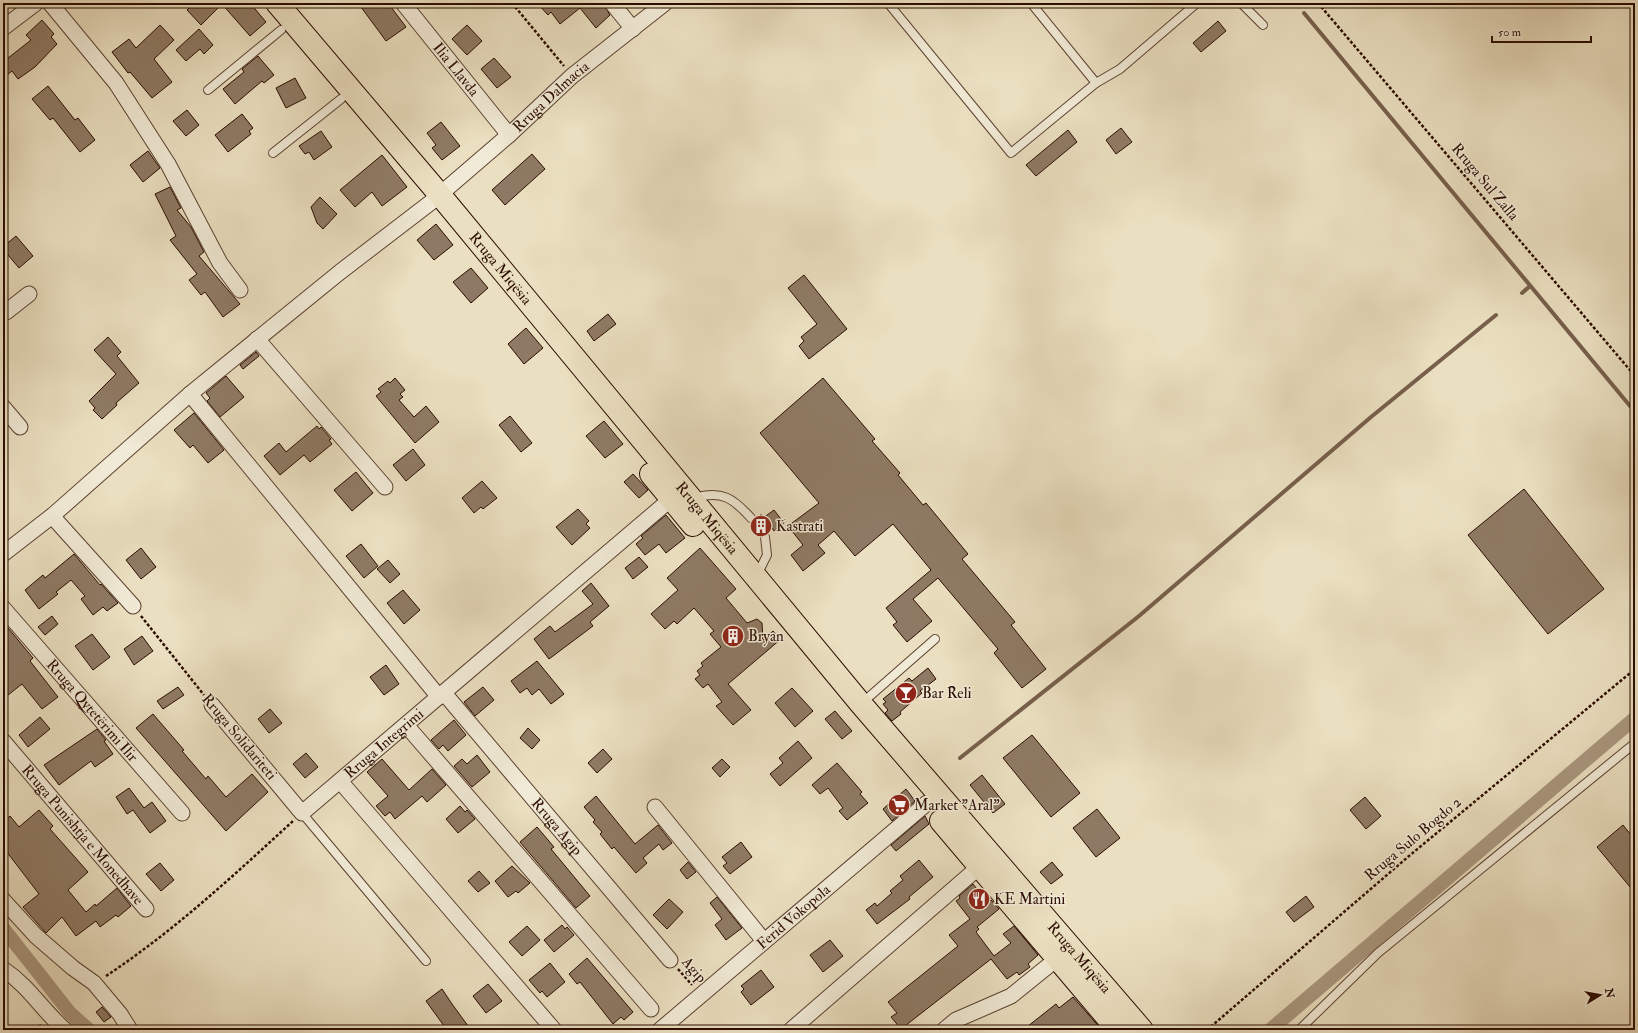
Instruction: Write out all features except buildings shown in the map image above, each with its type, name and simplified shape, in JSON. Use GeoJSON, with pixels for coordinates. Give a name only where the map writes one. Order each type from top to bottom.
{"type":"FeatureCollection","features":[{"type":"Feature","properties":{"kind":"main road","name":"Rruga Miqësia"},"geometry":{"type":"LineString","coordinates":[[259,3],[341,100],[435,199]]}},
{"type":"Feature","properties":{"kind":"main road","name":"Rruga Miqësia"},"geometry":{"type":"LineString","coordinates":[[276,3],[979,867],[1118,1030]]}},
{"type":"Feature","properties":{"kind":"main road","name":"Rruga Miqësia"},"geometry":{"type":"LineString","coordinates":[[681,499],[756,578],[861,704],[1142,1030]]}},
{"type":"Feature","properties":{"kind":"street"},"geometry":{"type":"LineString","coordinates":[[3,28],[15,10],[36,3]]}},
{"type":"Feature","properties":{"kind":"street"},"geometry":{"type":"LineString","coordinates":[[50,3],[116,83],[168,164],[220,263],[240,290]]}},
{"type":"Feature","properties":{"kind":"street","name":"Ilia Llavda"},"geometry":{"type":"LineString","coordinates":[[403,3],[509,135]]}},
{"type":"Feature","properties":{"kind":"street"},"geometry":{"type":"LineString","coordinates":[[612,3],[633,29]]}},
{"type":"Feature","properties":{"kind":"street","name":"Rruga Dalmacia"},"geometry":{"type":"LineString","coordinates":[[3,554],[52,516],[190,394],[258,338],[340,272],[435,199],[509,135],[572,76],[665,3]]}},
{"type":"Feature","properties":{"kind":"street"},"geometry":{"type":"LineString","coordinates":[[3,312],[6,312],[29,294]]}},
{"type":"Feature","properties":{"kind":"street"},"geometry":{"type":"LineString","coordinates":[[258,338],[385,487]]}},
{"type":"Feature","properties":{"kind":"street","name":"Rruga Agip"},"geometry":{"type":"LineString","coordinates":[[190,394],[442,695],[670,960]]}},
{"type":"Feature","properties":{"kind":"street"},"geometry":{"type":"LineString","coordinates":[[3,407],[20,427]]}},
{"type":"Feature","properties":{"kind":"street","name":"Rruga Integrimi"},"geometry":{"type":"LineString","coordinates":[[302,813],[442,695],[681,499]]}},
{"type":"Feature","properties":{"kind":"street"},"geometry":{"type":"LineString","coordinates":[[52,516],[133,606]]}},
{"type":"Feature","properties":{"kind":"street","name":"Rruga Qytetërimi Ilir"},"geometry":{"type":"LineString","coordinates":[[3,608],[182,813]]}},
{"type":"Feature","properties":{"kind":"street","name":"Rruga Solidariteti"},"geometry":{"type":"LineString","coordinates":[[212,705],[302,813]]}},
{"type":"Feature","properties":{"kind":"street"},"geometry":{"type":"LineString","coordinates":[[406,725],[651,1009]]}},
{"type":"Feature","properties":{"kind":"street","name":"Rruga Punishtja e Monedhave"},"geometry":{"type":"LineString","coordinates":[[3,741],[146,909]]}},
{"type":"Feature","properties":{"kind":"street"},"geometry":{"type":"LineString","coordinates":[[340,782],[554,1030]]}},
{"type":"Feature","properties":{"kind":"street","name":"Ferid Vokopola"},"geometry":{"type":"LineString","coordinates":[[660,1030],[927,803]]}},
{"type":"Feature","properties":{"kind":"street"},"geometry":{"type":"LineString","coordinates":[[655,807],[764,941]]}},
{"type":"Feature","properties":{"kind":"street"},"geometry":{"type":"LineString","coordinates":[[790,1030],[979,867]]}},
{"type":"Feature","properties":{"kind":"street"},"geometry":{"type":"LineString","coordinates":[[3,900],[36,936],[73,968],[94,983],[120,1014],[130,1030]]}},
{"type":"Feature","properties":{"kind":"street"},"geometry":{"type":"LineString","coordinates":[[944,1030],[956,1020],[1011,996],[1058,958]]}},
{"type":"Feature","properties":{"kind":"street"},"geometry":{"type":"LineString","coordinates":[[3,969],[26,987],[51,1017],[65,1030]]}},
{"type":"Feature","properties":{"kind":"lane"},"geometry":{"type":"LineString","coordinates":[[888,3],[1011,153],[1096,84],[1120,69],[1197,3]]}},
{"type":"Feature","properties":{"kind":"lane"},"geometry":{"type":"LineString","coordinates":[[1031,3],[1096,84]]}},
{"type":"Feature","properties":{"kind":"lane"},"geometry":{"type":"LineString","coordinates":[[1241,3],[1264,25]]}},
{"type":"Feature","properties":{"kind":"lane"},"geometry":{"type":"LineString","coordinates":[[208,90],[282,30]]}},
{"type":"Feature","properties":{"kind":"lane"},"geometry":{"type":"LineString","coordinates":[[273,153],[341,100]]}},
{"type":"Feature","properties":{"kind":"lane"},"geometry":{"type":"LineString","coordinates":[[681,499],[708,495],[721,496],[738,504],[752,518]]}},
{"type":"Feature","properties":{"kind":"lane"},"geometry":{"type":"LineString","coordinates":[[756,578],[767,555],[765,537]]}},
{"type":"Feature","properties":{"kind":"lane"},"geometry":{"type":"LineString","coordinates":[[861,704],[935,639]]}},
{"type":"Feature","properties":{"kind":"lane"},"geometry":{"type":"LineString","coordinates":[[1299,1030],[1378,953],[1635,743]]}},
{"type":"Feature","properties":{"kind":"lane","name":"Rruga Solidariteti"},"geometry":{"type":"LineString","coordinates":[[302,813],[426,960]]}},
{"type":"Feature","properties":{"kind":"path"},"geometry":{"type":"LineString","coordinates":[[512,3],[572,76]]}},
{"type":"Feature","properties":{"kind":"path","name":"Rruga Sul Zalla"},"geometry":{"type":"LineString","coordinates":[[1318,3],[1635,376]]}},
{"type":"Feature","properties":{"kind":"path","name":"Rruga Solidariteti"},"geometry":{"type":"LineString","coordinates":[[133,606],[212,705]]}},
{"type":"Feature","properties":{"kind":"path","name":"Rruga Sulo Bogdo 2"},"geometry":{"type":"LineString","coordinates":[[1207,1030],[1409,856],[1635,669]]}},
{"type":"Feature","properties":{"kind":"path"},"geometry":{"type":"LineString","coordinates":[[94,983],[135,956],[201,904],[302,813]]}},
{"type":"Feature","properties":{"kind":"path","name":"Agip"},"geometry":{"type":"LineString","coordinates":[[670,960],[701,995]]}},
{"type":"Feature","properties":{"kind":"waterway"},"geometry":{"type":"LineString","coordinates":[[1304,13],[1635,412]]}},
{"type":"Feature","properties":{"kind":"waterway"},"geometry":{"type":"LineString","coordinates":[[1522,293],[1530,286]]}},
{"type":"Feature","properties":{"kind":"waterway"},"geometry":{"type":"LineString","coordinates":[[960,758],[1139,616],[1371,417],[1496,315]]}},
{"type":"Feature","properties":{"kind":"waterway"},"geometry":{"type":"LineString","coordinates":[[1270,1030],[1635,718]]}},
{"type":"Feature","properties":{"kind":"waterway"},"geometry":{"type":"LineString","coordinates":[[3,928],[70,1013],[89,1030]]}},
{"type":"Feature","properties":{"kind":"place","name":"Kastrati"},"geometry":{"type":"Point","coordinates":[761,526]}},
{"type":"Feature","properties":{"kind":"place","name":"Bryan"},"geometry":{"type":"Point","coordinates":[733,636]}},
{"type":"Feature","properties":{"kind":"place","name":"Bar Reli"},"geometry":{"type":"Point","coordinates":[906,693]}},
{"type":"Feature","properties":{"kind":"place","name":"Market \"Aral\""},"geometry":{"type":"Point","coordinates":[899,805]}},
{"type":"Feature","properties":{"kind":"place","name":"KE Martini"},"geometry":{"type":"Point","coordinates":[979,899]}}]}
